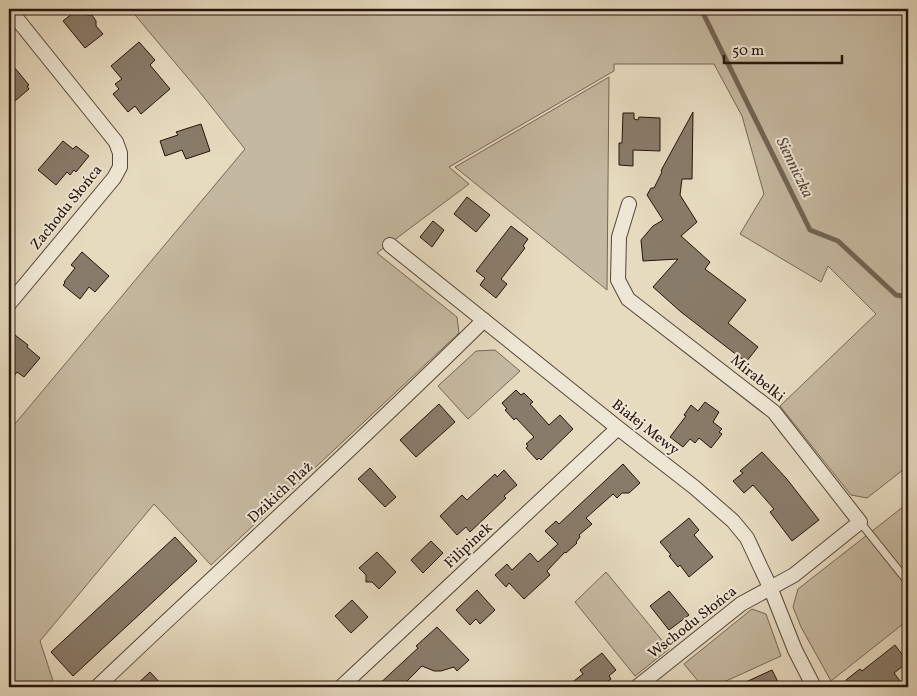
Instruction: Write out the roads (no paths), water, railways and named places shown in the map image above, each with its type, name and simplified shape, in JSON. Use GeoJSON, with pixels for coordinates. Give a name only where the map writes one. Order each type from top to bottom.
{"type":"FeatureCollection","features":[{"type":"Feature","properties":{"kind":"street","name":"Zachodu Słońca"},"geometry":{"type":"LineString","coordinates":[[9,9],[116,142],[120,153],[120,167],[114,178],[9,304]]}},
{"type":"Feature","properties":{"kind":"street","name":"Mirabelki"},"geometry":{"type":"LineString","coordinates":[[629,204],[619,236],[618,280],[628,299],[774,412],[860,522]]}},
{"type":"Feature","properties":{"kind":"street","name":"Białej Mewy"},"geometry":{"type":"LineString","coordinates":[[390,245],[694,487],[733,521],[747,538],[770,587],[795,650],[814,687]]}},
{"type":"Feature","properties":{"kind":"street","name":"Dzikich Plaż"},"geometry":{"type":"LineString","coordinates":[[97,687],[484,320]]}},
{"type":"Feature","properties":{"kind":"street","name":"Filipinek"},"geometry":{"type":"LineString","coordinates":[[341,687],[618,428]]}},
{"type":"Feature","properties":{"kind":"street","name":"Wschodu Słońca"},"geometry":{"type":"LineString","coordinates":[[637,687],[741,604],[794,575],[860,522]]}},
{"type":"Feature","properties":{"kind":"lane","name":"Mirabelki"},"geometry":{"type":"LineString","coordinates":[[860,522],[908,582]]}},
{"type":"Feature","properties":{"kind":"waterway","name":"Sienniczka"},"geometry":{"type":"LineString","coordinates":[[701,9],[810,230],[838,241],[896,295],[908,297]]}}]}
